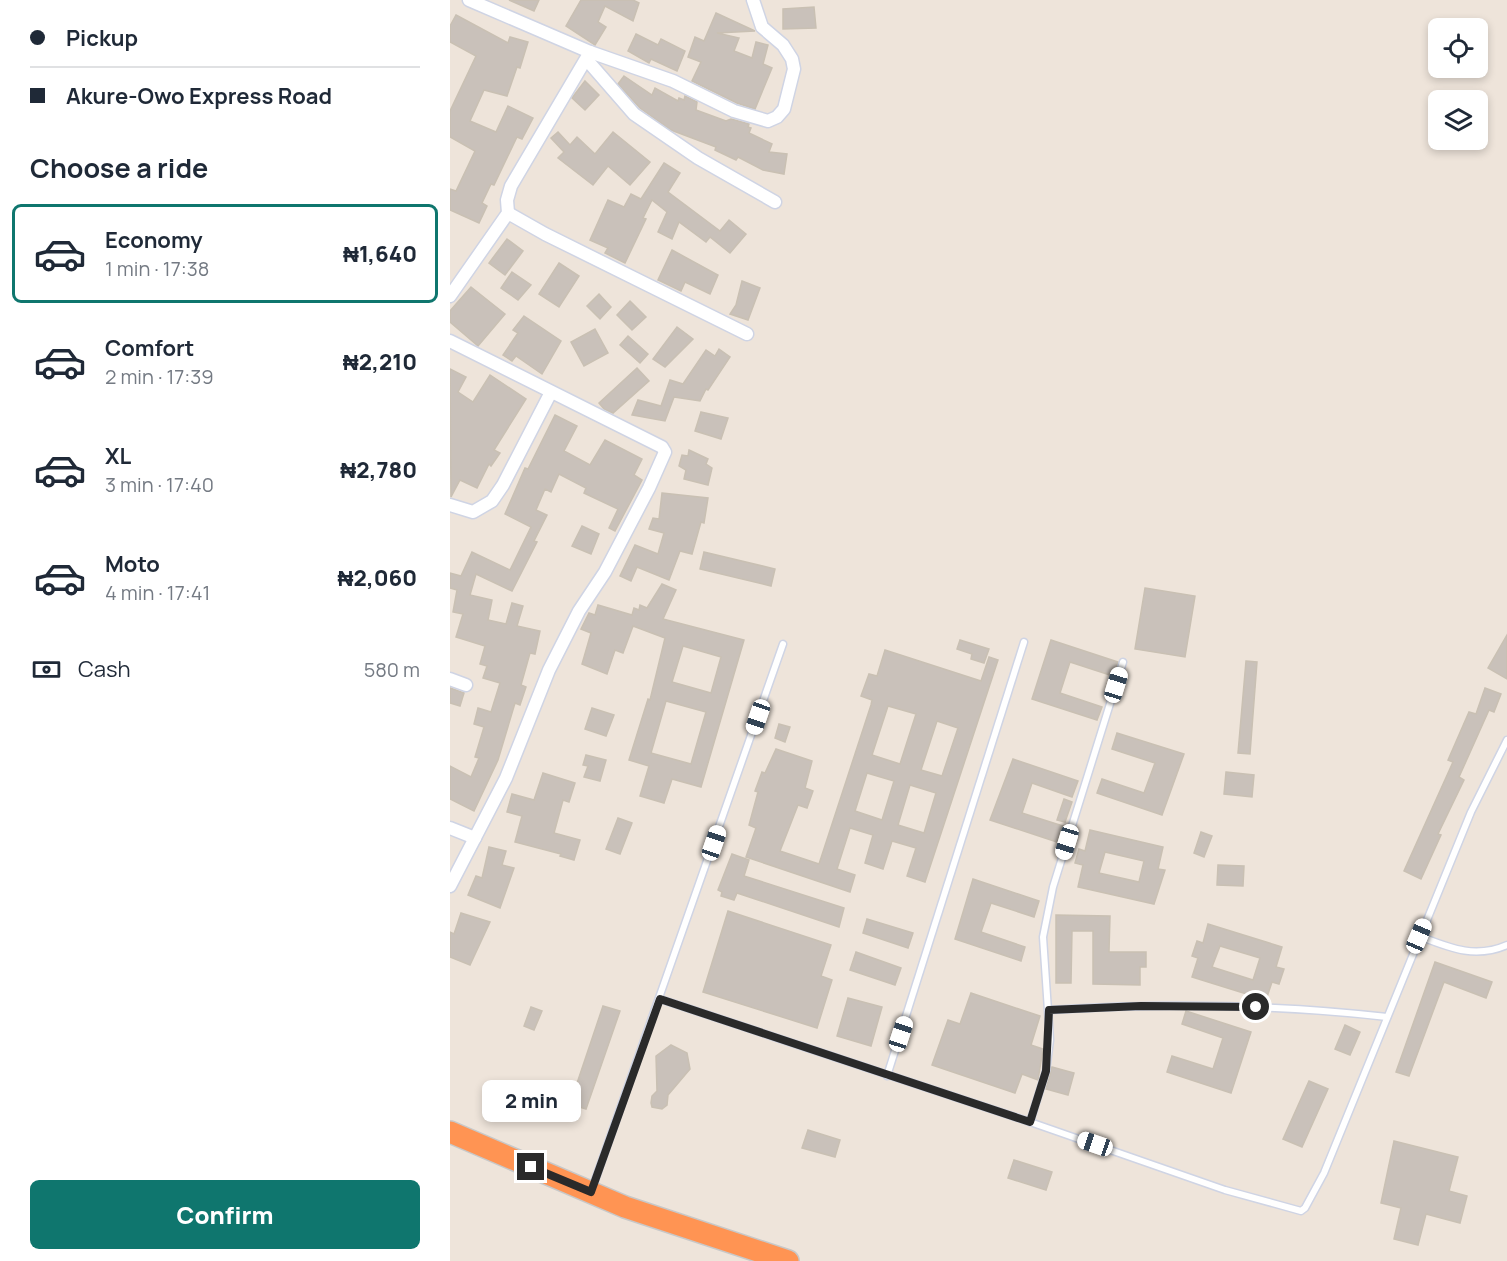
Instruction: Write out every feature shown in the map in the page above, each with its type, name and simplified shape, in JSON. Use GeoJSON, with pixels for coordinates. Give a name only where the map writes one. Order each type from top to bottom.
{"type":"FeatureCollection","features":[{"type":"Feature","properties":{"kind":"highway"},"geometry":{"type":"LineString","coordinates":[[450,1132],[591,1192],[669,1222],[788,1261]]}},
{"type":"Feature","properties":{"kind":"street"},"geometry":{"type":"LineString","coordinates":[[469,0],[589,56],[673,81],[734,111],[768,121],[777,117],[784,109],[794,69],[792,59],[783,45],[762,27],[753,0]]}},
{"type":"Feature","properties":{"kind":"street"},"geometry":{"type":"LineString","coordinates":[[589,56],[634,114],[698,158],[775,202]]}},
{"type":"Feature","properties":{"kind":"street"},"geometry":{"type":"LineString","coordinates":[[450,296],[508,213],[511,186],[589,56]]}},
{"type":"Feature","properties":{"kind":"street"},"geometry":{"type":"LineString","coordinates":[[508,213],[545,234],[747,334]]}},
{"type":"Feature","properties":{"kind":"street"},"geometry":{"type":"LineString","coordinates":[[450,341],[550,394],[662,447],[664,457],[605,572],[579,611],[549,669],[506,778],[450,886]]}},
{"type":"Feature","properties":{"kind":"street"},"geometry":{"type":"LineString","coordinates":[[450,505],[473,512],[492,501],[550,394]]}},
{"type":"Feature","properties":{"kind":"street"},"geometry":{"type":"LineString","coordinates":[[450,679],[466,685]]}},
{"type":"Feature","properties":{"kind":"street"},"geometry":{"type":"LineString","coordinates":[[450,828],[475,838]]}},
{"type":"Feature","properties":{"kind":"lane"},"geometry":{"type":"LineString","coordinates":[[887,1076],[1024,642]]}},
{"type":"Feature","properties":{"kind":"lane"},"geometry":{"type":"LineString","coordinates":[[591,1192],[783,644]]}},
{"type":"Feature","properties":{"kind":"lane"},"geometry":{"type":"LineString","coordinates":[[1030,1122],[1046,1071],[1049,1010],[1043,937],[1053,888],[1123,662]]}},
{"type":"Feature","properties":{"kind":"lane"},"geometry":{"type":"LineString","coordinates":[[660,999],[1030,1122],[1225,1190],[1301,1211],[1305,1208],[1324,1173],[1471,812],[1507,740]]}},
{"type":"Feature","properties":{"kind":"lane"},"geometry":{"type":"LineString","coordinates":[[1419,936],[1471,953],[1491,952],[1507,945]]}},
{"type":"Feature","properties":{"kind":"lane"},"geometry":{"type":"LineString","coordinates":[[1049,1010],[1141,1006],[1273,1007],[1387,1017]]}},
{"type":"Feature","properties":{"kind":"building"},"geometry":{"type":"Polygon","coordinates":[[[509,0],[539,0],[534,11],[509,0]]]}},
{"type":"Feature","properties":{"kind":"building"},"geometry":{"type":"Polygon","coordinates":[[[581,0],[633,0],[639,3],[633,21],[605,6],[598,22],[606,27],[595,45],[566,26],[581,0]]]}},
{"type":"Feature","properties":{"kind":"building"},"geometry":{"type":"Polygon","coordinates":[[[814,7],[816,28],[783,29],[783,9],[814,7]]]}},
{"type":"Feature","properties":{"kind":"building"},"geometry":{"type":"Polygon","coordinates":[[[716,13],[755,31],[717,33],[739,38],[734,51],[752,58],[756,42],[768,45],[763,64],[772,68],[755,109],[737,103],[692,81],[701,62],[688,57],[695,37],[704,41],[716,13]]]}},
{"type":"Feature","properties":{"kind":"building"},"geometry":{"type":"Polygon","coordinates":[[[456,15],[508,43],[510,37],[528,42],[520,68],[517,67],[507,96],[484,90],[470,121],[496,132],[508,106],[533,118],[522,139],[517,137],[494,185],[491,184],[482,203],[487,206],[479,223],[450,210],[450,189],[456,191],[475,151],[450,137],[450,111],[476,56],[450,42],[450,26],[456,15]]]}},
{"type":"Feature","properties":{"kind":"building"},"geometry":{"type":"Polygon","coordinates":[[[636,34],[658,45],[661,39],[685,51],[677,71],[651,59],[649,63],[628,51],[636,34]]]}},
{"type":"Feature","properties":{"kind":"building"},"geometry":{"type":"Polygon","coordinates":[[[624,76],[652,95],[655,88],[678,101],[679,98],[684,100],[685,96],[697,102],[696,110],[726,121],[731,119],[749,124],[748,127],[751,128],[749,133],[772,144],[769,152],[787,154],[784,174],[763,170],[738,157],[736,160],[715,150],[716,147],[671,130],[640,108],[618,84],[624,76]]]}},
{"type":"Feature","properties":{"kind":"building"},"geometry":{"type":"Polygon","coordinates":[[[585,81],[599,95],[585,110],[572,98],[585,81]]]}},
{"type":"Feature","properties":{"kind":"building"},"geometry":{"type":"Polygon","coordinates":[[[558,132],[570,145],[577,137],[595,154],[613,132],[650,162],[630,185],[608,166],[593,185],[558,158],[564,152],[551,138],[558,132]]]}},
{"type":"Feature","properties":{"kind":"building"},"geometry":{"type":"Polygon","coordinates":[[[664,163],[680,173],[668,192],[720,231],[729,220],[746,234],[730,253],[710,237],[706,242],[679,222],[672,239],[658,232],[667,212],[652,200],[643,218],[646,219],[625,263],[605,253],[608,248],[590,240],[608,200],[624,207],[631,194],[641,199],[664,163]]]}},
{"type":"Feature","properties":{"kind":"building"},"geometry":{"type":"Polygon","coordinates":[[[507,239],[523,251],[505,275],[489,263],[507,239]]]}},
{"type":"Feature","properties":{"kind":"building"},"geometry":{"type":"Polygon","coordinates":[[[672,250],[718,275],[710,294],[685,282],[681,291],[658,280],[672,250]]]}},
{"type":"Feature","properties":{"kind":"building"},"geometry":{"type":"Polygon","coordinates":[[[559,263],[579,276],[559,307],[539,294],[559,263]]]}},
{"type":"Feature","properties":{"kind":"building"},"geometry":{"type":"Polygon","coordinates":[[[512,272],[531,285],[518,300],[501,288],[512,272]]]}},
{"type":"Feature","properties":{"kind":"building"},"geometry":{"type":"Polygon","coordinates":[[[742,281],[760,288],[748,320],[730,314],[736,305],[742,281]]]}},
{"type":"Feature","properties":{"kind":"building"},"geometry":{"type":"Polygon","coordinates":[[[471,287],[505,314],[478,346],[450,322],[450,311],[471,287]]]}},
{"type":"Feature","properties":{"kind":"building"},"geometry":{"type":"Polygon","coordinates":[[[599,294],[611,307],[600,319],[587,306],[599,294]]]}},
{"type":"Feature","properties":{"kind":"building"},"geometry":{"type":"Polygon","coordinates":[[[630,301],[646,317],[632,330],[617,315],[630,301]]]}},
{"type":"Feature","properties":{"kind":"building"},"geometry":{"type":"Polygon","coordinates":[[[524,316],[561,341],[542,374],[516,356],[512,361],[503,355],[518,333],[513,330],[524,316]]]}},
{"type":"Feature","properties":{"kind":"building"},"geometry":{"type":"Polygon","coordinates":[[[677,327],[693,339],[665,367],[653,359],[677,327]]]}},
{"type":"Feature","properties":{"kind":"building"},"geometry":{"type":"Polygon","coordinates":[[[595,329],[608,353],[584,366],[571,342],[595,329]]]}},
{"type":"Feature","properties":{"kind":"building"},"geometry":{"type":"Polygon","coordinates":[[[628,336],[648,354],[640,363],[620,345],[628,336]]]}},
{"type":"Feature","properties":{"kind":"building"},"geometry":{"type":"Polygon","coordinates":[[[719,349],[730,357],[708,390],[706,389],[700,401],[674,397],[665,421],[632,415],[638,400],[661,406],[670,380],[683,384],[706,350],[715,356],[719,349]]]}},
{"type":"Feature","properties":{"kind":"building"},"geometry":{"type":"Polygon","coordinates":[[[637,368],[649,381],[613,413],[604,409],[599,403],[637,368]]]}},
{"type":"Feature","properties":{"kind":"building"},"geometry":{"type":"Polygon","coordinates":[[[450,369],[466,377],[458,392],[473,402],[490,375],[526,399],[494,450],[500,453],[491,466],[489,464],[477,488],[460,480],[451,497],[450,369]]]}},
{"type":"Feature","properties":{"kind":"building"},"geometry":{"type":"Polygon","coordinates":[[[701,412],[728,418],[721,439],[695,431],[701,412]]]}},
{"type":"Feature","properties":{"kind":"building"},"geometry":{"type":"Polygon","coordinates":[[[555,415],[577,426],[564,451],[590,465],[605,440],[642,459],[634,475],[642,480],[615,531],[609,528],[618,509],[584,493],[586,488],[559,474],[551,492],[545,489],[536,510],[547,515],[534,541],[537,542],[512,591],[476,574],[470,595],[492,600],[488,620],[506,624],[512,603],[523,606],[517,626],[540,631],[535,654],[530,653],[521,685],[526,687],[520,705],[515,703],[498,760],[474,811],[450,799],[450,766],[471,777],[479,758],[475,757],[484,727],[474,724],[478,708],[491,712],[500,683],[483,678],[487,666],[480,664],[485,646],[456,637],[463,614],[453,612],[457,590],[450,588],[450,573],[461,576],[472,552],[510,570],[531,527],[505,514],[525,468],[528,469],[555,415]]]}},
{"type":"Feature","properties":{"kind":"building"},"geometry":{"type":"Polygon","coordinates":[[[689,450],[708,459],[706,464],[712,468],[708,485],[684,479],[686,470],[679,466],[682,455],[688,456],[689,450]]]}},
{"type":"Feature","properties":{"kind":"building"},"geometry":{"type":"Polygon","coordinates":[[[662,493],[708,498],[704,523],[701,522],[692,554],[680,551],[669,580],[637,567],[631,581],[620,576],[635,545],[658,554],[664,533],[649,529],[653,518],[659,519],[662,493]]]}},
{"type":"Feature","properties":{"kind":"building"},"geometry":{"type":"Polygon","coordinates":[[[582,526],[599,534],[591,554],[572,546],[582,526]]]}},
{"type":"Feature","properties":{"kind":"building"},"geometry":{"type":"Polygon","coordinates":[[[704,552],[775,569],[771,586],[700,569],[704,552]]]}},
{"type":"Feature","properties":{"kind":"building"},"geometry":{"type":"Polygon","coordinates":[[[662,584],[676,590],[663,619],[744,640],[701,787],[672,779],[664,803],[640,796],[649,766],[629,760],[648,699],[650,700],[665,638],[633,626],[623,653],[615,650],[607,674],[582,664],[591,633],[581,629],[589,613],[595,615],[598,605],[632,615],[634,608],[639,610],[640,605],[647,608],[662,584]],[[683,646],[672,682],[711,693],[721,657],[683,646]],[[666,701],[651,753],[691,764],[706,712],[666,701]]]}},
{"type":"Feature","properties":{"kind":"building"},"geometry":{"type":"Polygon","coordinates":[[[1145,588],[1195,596],[1185,657],[1135,649],[1145,588]]]}},
{"type":"Feature","properties":{"kind":"building"},"geometry":{"type":"Polygon","coordinates":[[[1507,635],[1507,679],[1488,668],[1507,635]]]}},
{"type":"Feature","properties":{"kind":"building"},"geometry":{"type":"Polygon","coordinates":[[[960,640],[989,649],[984,663],[971,659],[972,654],[957,649],[960,640]]]}},
{"type":"Feature","properties":{"kind":"building"},"geometry":{"type":"Polygon","coordinates":[[[1051,640],[1118,662],[1113,676],[1070,662],[1060,693],[1102,707],[1097,720],[1032,699],[1051,640]]]}},
{"type":"Feature","properties":{"kind":"building"},"geometry":{"type":"Polygon","coordinates":[[[885,650],[981,681],[989,657],[998,660],[925,882],[907,876],[916,848],[892,841],[883,869],[865,863],[873,835],[850,828],[837,869],[855,875],[850,892],[746,857],[756,828],[749,825],[758,792],[755,791],[762,772],[765,773],[776,749],[812,761],[805,788],[813,791],[807,808],[798,805],[780,851],[819,864],[871,705],[872,700],[861,696],[869,674],[877,676],[885,650]],[[888,706],[872,755],[900,764],[916,714],[888,706]],[[937,721],[921,770],[942,776],[958,728],[937,721]],[[867,773],[855,811],[882,820],[894,781],[867,773]],[[910,785],[898,825],[924,833],[936,793],[910,785]]]}},
{"type":"Feature","properties":{"kind":"building"},"geometry":{"type":"Polygon","coordinates":[[[1246,661],[1257,662],[1250,754],[1238,753],[1246,661]]]}},
{"type":"Feature","properties":{"kind":"building"},"geometry":{"type":"Polygon","coordinates":[[[450,688],[464,693],[460,706],[450,703],[450,688]]]}},
{"type":"Feature","properties":{"kind":"building"},"geometry":{"type":"Polygon","coordinates":[[[1485,688],[1501,694],[1494,712],[1489,710],[1459,777],[1464,780],[1438,834],[1441,835],[1421,879],[1404,871],[1453,762],[1448,760],[1469,712],[1476,714],[1485,688]]]}},
{"type":"Feature","properties":{"kind":"building"},"geometry":{"type":"Polygon","coordinates":[[[592,708],[614,715],[606,736],[585,729],[592,708]]]}},
{"type":"Feature","properties":{"kind":"building"},"geometry":{"type":"Polygon","coordinates":[[[779,724],[790,727],[785,742],[775,738],[779,724]]]}},
{"type":"Feature","properties":{"kind":"building"},"geometry":{"type":"Polygon","coordinates":[[[1117,733],[1184,754],[1162,815],[1097,793],[1102,779],[1144,793],[1155,763],[1112,749],[1117,733]]]}},
{"type":"Feature","properties":{"kind":"building"},"geometry":{"type":"Polygon","coordinates":[[[586,755],[606,760],[600,781],[584,777],[588,766],[583,765],[586,755]]]}},
{"type":"Feature","properties":{"kind":"building"},"geometry":{"type":"Polygon","coordinates":[[[1013,759],[1078,781],[1072,797],[1032,783],[1022,813],[1063,826],[1057,842],[990,820],[1013,759]]]}},
{"type":"Feature","properties":{"kind":"building"},"geometry":{"type":"Polygon","coordinates":[[[1226,772],[1254,775],[1252,797],[1224,794],[1226,772]]]}},
{"type":"Feature","properties":{"kind":"building"},"geometry":{"type":"Polygon","coordinates":[[[543,773],[575,783],[569,802],[563,800],[554,833],[580,840],[574,860],[560,856],[561,854],[515,842],[522,816],[507,812],[512,794],[534,800],[543,773]]]}},
{"type":"Feature","properties":{"kind":"building"},"geometry":{"type":"Polygon","coordinates":[[[1064,799],[1072,802],[1065,822],[1057,820],[1064,799]]]}},
{"type":"Feature","properties":{"kind":"building"},"geometry":{"type":"Polygon","coordinates":[[[618,818],[632,823],[620,854],[606,849],[618,818]]]}},
{"type":"Feature","properties":{"kind":"building"},"geometry":{"type":"Polygon","coordinates":[[[1090,830],[1163,847],[1158,869],[1165,870],[1154,904],[1078,887],[1083,865],[1075,863],[1079,849],[1085,851],[1090,830]],[[1105,852],[1099,873],[1139,882],[1144,861],[1105,852]]]}},
{"type":"Feature","properties":{"kind":"building"},"geometry":{"type":"Polygon","coordinates":[[[1201,832],[1212,836],[1204,857],[1194,853],[1201,832]]]}},
{"type":"Feature","properties":{"kind":"building"},"geometry":{"type":"Polygon","coordinates":[[[489,847],[506,851],[502,865],[514,868],[500,908],[468,895],[476,876],[482,878],[489,847]]]}},
{"type":"Feature","properties":{"kind":"building"},"geometry":{"type":"Polygon","coordinates":[[[732,854],[749,860],[744,876],[844,908],[839,927],[737,893],[734,900],[721,896],[722,892],[718,890],[732,854]]]}},
{"type":"Feature","properties":{"kind":"building"},"geometry":{"type":"Polygon","coordinates":[[[1218,865],[1244,866],[1243,886],[1217,885],[1218,865]]]}},
{"type":"Feature","properties":{"kind":"building"},"geometry":{"type":"Polygon","coordinates":[[[973,879],[1039,901],[1034,917],[991,903],[981,932],[1025,947],[1021,961],[955,939],[973,879]]]}},
{"type":"Feature","properties":{"kind":"building"},"geometry":{"type":"Polygon","coordinates":[[[728,911],[831,945],[821,976],[832,980],[817,1028],[703,992],[728,911]]]}},
{"type":"Feature","properties":{"kind":"building"},"geometry":{"type":"Polygon","coordinates":[[[461,913],[490,922],[470,965],[450,957],[450,932],[454,934],[461,913]]]}},
{"type":"Feature","properties":{"kind":"building"},"geometry":{"type":"Polygon","coordinates":[[[1056,915],[1110,916],[1109,952],[1146,952],[1146,967],[1140,967],[1140,985],[1093,984],[1093,931],[1072,931],[1071,983],[1056,983],[1056,915]]]}},
{"type":"Feature","properties":{"kind":"building"},"geometry":{"type":"Polygon","coordinates":[[[867,919],[913,933],[908,948],[863,933],[867,919]]]}},
{"type":"Feature","properties":{"kind":"building"},"geometry":{"type":"Polygon","coordinates":[[[1208,924],[1282,947],[1276,967],[1284,969],[1279,984],[1272,982],[1266,1000],[1192,977],[1198,958],[1192,956],[1197,941],[1203,943],[1208,924]],[[1220,946],[1212,967],[1253,980],[1260,958],[1220,946]]]}},
{"type":"Feature","properties":{"kind":"building"},"geometry":{"type":"Polygon","coordinates":[[[856,952],[901,968],[895,985],[850,970],[856,952]]]}},
{"type":"Feature","properties":{"kind":"building"},"geometry":{"type":"Polygon","coordinates":[[[1435,962],[1492,982],[1486,998],[1444,982],[1409,1076],[1396,1072],[1435,962]]]}},
{"type":"Feature","properties":{"kind":"building"},"geometry":{"type":"Polygon","coordinates":[[[971,993],[1040,1016],[1031,1045],[1043,1049],[1038,1080],[1022,1074],[1015,1093],[932,1065],[948,1020],[960,1024],[971,993]]]}},
{"type":"Feature","properties":{"kind":"building"},"geometry":{"type":"Polygon","coordinates":[[[848,998],[882,1007],[871,1046],[837,1036],[848,998]]]}},
{"type":"Feature","properties":{"kind":"building"},"geometry":{"type":"Polygon","coordinates":[[[603,1006],[620,1011],[586,1109],[570,1104],[603,1006]]]}},
{"type":"Feature","properties":{"kind":"building"},"geometry":{"type":"Polygon","coordinates":[[[531,1007],[542,1011],[534,1030],[524,1026],[531,1007]]]}},
{"type":"Feature","properties":{"kind":"building"},"geometry":{"type":"Polygon","coordinates":[[[1186,1011],[1251,1032],[1231,1093],[1167,1072],[1172,1056],[1213,1069],[1223,1038],[1182,1024],[1186,1011]]]}},
{"type":"Feature","properties":{"kind":"building"},"geometry":{"type":"Polygon","coordinates":[[[1345,1025],[1360,1032],[1350,1055],[1335,1049],[1345,1025]]]}},
{"type":"Feature","properties":{"kind":"building"},"geometry":{"type":"Polygon","coordinates":[[[671,1045],[687,1053],[690,1069],[668,1095],[667,1105],[662,1109],[652,1107],[652,1096],[657,1091],[656,1056],[671,1045]]]}},
{"type":"Feature","properties":{"kind":"building"},"geometry":{"type":"Polygon","coordinates":[[[1052,1067],[1074,1073],[1068,1095],[1046,1089],[1052,1067]]]}},
{"type":"Feature","properties":{"kind":"building"},"geometry":{"type":"Polygon","coordinates":[[[1309,1081],[1328,1089],[1302,1147],[1283,1139],[1309,1081]]]}},
{"type":"Feature","properties":{"kind":"building"},"geometry":{"type":"Polygon","coordinates":[[[808,1130],[840,1140],[835,1157],[802,1148],[808,1130]]]}},
{"type":"Feature","properties":{"kind":"building"},"geometry":{"type":"Polygon","coordinates":[[[1394,1141],[1458,1157],[1449,1191],[1467,1196],[1460,1223],[1426,1214],[1418,1245],[1394,1239],[1401,1208],[1381,1203],[1394,1141]]]}},
{"type":"Feature","properties":{"kind":"building"},"geometry":{"type":"Polygon","coordinates":[[[1014,1160],[1052,1172],[1046,1190],[1008,1178],[1014,1160]]]}},
{"type":"Feature","properties":{"kind":"route"},"geometry":{"type":"LineString","coordinates":[[531,1167],[591,1192],[660,999],[1030,1122],[1046,1071],[1050,1040],[1049,1010],[1141,1006],[1256,1007]]}}]}
